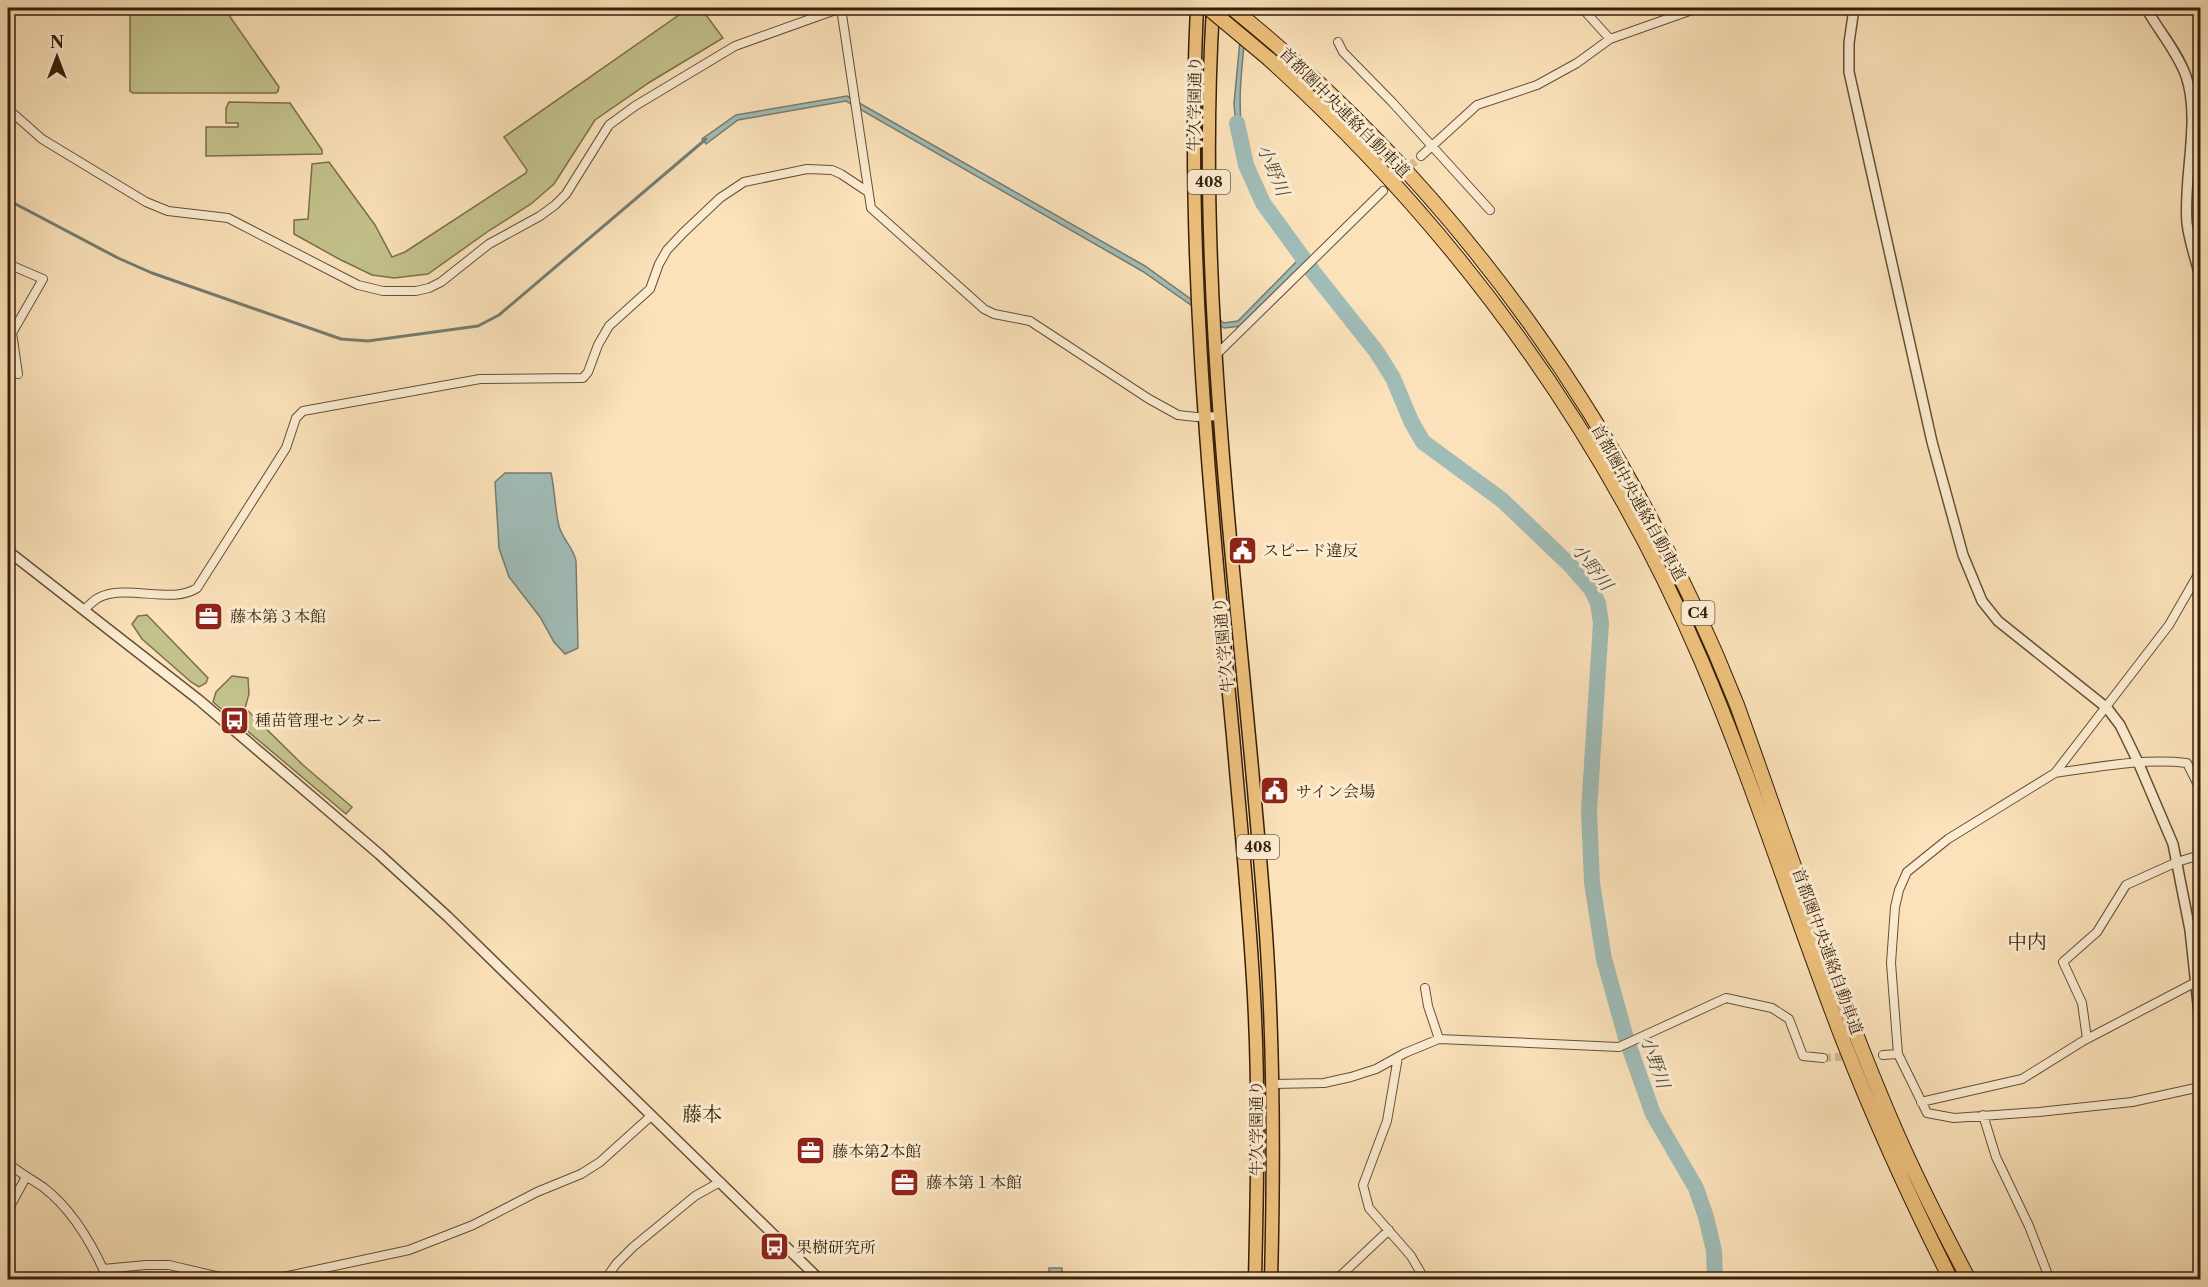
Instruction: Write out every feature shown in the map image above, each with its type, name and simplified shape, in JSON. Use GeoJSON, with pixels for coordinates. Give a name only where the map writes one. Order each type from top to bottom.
{"type":"FeatureCollection","features":[{"type":"Feature","properties":{"kind":"highway","name":"牛久学園通り"},"geometry":{"type":"LineString","coordinates":[[1197,8],[1194,217],[1205,417],[1251,936],[1258,1148],[1255,1280]]}},
{"type":"Feature","properties":{"kind":"highway","name":"首都圏中央連絡自動車道"},"geometry":{"type":"LineString","coordinates":[[1208,8],[1269,58],[1342,127],[1442,237],[1534,356],[1606,471],[1644,542],[1701,659],[1843,1040],[1902,1180],[1951,1280]]}},
{"type":"Feature","properties":{"kind":"highway","name":"牛久学園通り"},"geometry":{"type":"LineString","coordinates":[[1213,8],[1209,154],[1215,356],[1266,934],[1274,1148],[1271,1280]]}},
{"type":"Feature","properties":{"kind":"highway","name":"首都圏中央連絡自動車道"},"geometry":{"type":"LineString","coordinates":[[1232,8],[1272,40],[1351,112],[1412,176],[1503,286],[1571,381],[1623,466],[1682,578],[1717,654],[1861,1047],[1926,1198],[1969,1280]]}},
{"type":"Feature","properties":{"kind":"street"},"geometry":{"type":"LineString","coordinates":[[8,109],[42,140],[146,202],[168,211],[228,218],[365,287],[396,292],[416,291],[441,282],[489,244],[540,216],[555,205],[566,194],[609,124],[635,106],[735,46],[841,8],[871,208],[984,309],[994,314],[1030,321],[1178,415],[1220,416]]}},
{"type":"Feature","properties":{"kind":"street"},"geometry":{"type":"LineString","coordinates":[[1582,8],[1610,39]]}},
{"type":"Feature","properties":{"kind":"street"},"geometry":{"type":"LineString","coordinates":[[1421,156],[1477,105],[1537,85],[1577,63],[1610,39],[1698,8]]}},
{"type":"Feature","properties":{"kind":"street"},"geometry":{"type":"LineString","coordinates":[[1854,8],[1849,43],[1849,72],[1932,442],[1963,555],[1982,601],[1998,621],[2107,708],[2120,725],[2165,824],[2177,862],[2197,955],[2196,982],[2200,1023]]}},
{"type":"Feature","properties":{"kind":"street"},"geometry":{"type":"LineString","coordinates":[[2146,8],[2179,60],[2186,77],[2196,131],[2187,226],[2199,261],[2200,277]]}},
{"type":"Feature","properties":{"kind":"street"},"geometry":{"type":"LineString","coordinates":[[1338,42],[1343,52],[1432,145],[1490,210]]}},
{"type":"Feature","properties":{"kind":"street"},"geometry":{"type":"LineString","coordinates":[[84,610],[98,598],[116,593],[177,594],[197,588],[286,448],[296,418],[303,411],[470,381],[583,378],[609,326],[650,289],[667,250],[682,232],[720,198],[744,182],[822,168],[841,174],[868,192]]}},
{"type":"Feature","properties":{"kind":"street"},"geometry":{"type":"LineString","coordinates":[[1215,356],[1383,191]]}},
{"type":"Feature","properties":{"kind":"street"},"geometry":{"type":"LineString","coordinates":[[8,264],[44,279],[12,333],[18,374]]}},
{"type":"Feature","properties":{"kind":"street"},"geometry":{"type":"LineString","coordinates":[[8,551],[199,700],[379,854],[448,917],[820,1280]]}},
{"type":"Feature","properties":{"kind":"street"},"geometry":{"type":"LineString","coordinates":[[2200,571],[2169,625],[2055,773],[1948,839],[1907,872],[1895,907],[1891,963],[1898,1054],[1927,1113],[1954,1118],[2039,1113],[2132,1102],[2200,1087]]}},
{"type":"Feature","properties":{"kind":"street"},"geometry":{"type":"LineString","coordinates":[[2055,773],[2138,762],[2187,763],[2200,789]]}},
{"type":"Feature","properties":{"kind":"street"},"geometry":{"type":"LineString","coordinates":[[2087,1039],[2082,1003],[2063,962],[2097,932],[2126,885],[2177,862],[2200,855]]}},
{"type":"Feature","properties":{"kind":"street"},"geometry":{"type":"LineString","coordinates":[[1921,1102],[2022,1080],[2087,1039],[2196,982]]}},
{"type":"Feature","properties":{"kind":"street"},"geometry":{"type":"LineString","coordinates":[[1425,988],[1439,1039]]}},
{"type":"Feature","properties":{"kind":"street"},"geometry":{"type":"LineString","coordinates":[[1273,1083],[1324,1083],[1351,1077],[1376,1069],[1439,1039],[1619,1047],[1726,998],[1772,1008],[1789,1019],[1803,1056],[1822,1058]]}},
{"type":"Feature","properties":{"kind":"street"},"geometry":{"type":"LineString","coordinates":[[1883,1055],[1898,1054]]}},
{"type":"Feature","properties":{"kind":"street"},"geometry":{"type":"LineString","coordinates":[[1398,1057],[1387,1121],[1363,1185],[1369,1208],[1411,1256],[1425,1280]]}},
{"type":"Feature","properties":{"kind":"street"},"geometry":{"type":"LineString","coordinates":[[1983,1115],[1996,1157],[2029,1226],[2050,1280]]}},
{"type":"Feature","properties":{"kind":"street"},"geometry":{"type":"LineString","coordinates":[[269,1280],[409,1250],[473,1225],[537,1192],[581,1174],[600,1162],[651,1116]]}},
{"type":"Feature","properties":{"kind":"street"},"geometry":{"type":"LineString","coordinates":[[8,1163],[44,1188],[80,1226],[108,1280]]}},
{"type":"Feature","properties":{"kind":"street"},"geometry":{"type":"LineString","coordinates":[[8,1210],[26,1177]]}},
{"type":"Feature","properties":{"kind":"street"},"geometry":{"type":"LineString","coordinates":[[605,1280],[616,1264],[633,1247],[694,1196],[720,1182]]}},
{"type":"Feature","properties":{"kind":"street"},"geometry":{"type":"LineString","coordinates":[[1336,1280],[1389,1230]]}},
{"type":"Feature","properties":{"kind":"street"},"geometry":{"type":"LineString","coordinates":[[103,1269],[169,1265],[233,1280]]}},
{"type":"Feature","properties":{"kind":"shaded area"},"geometry":{"type":"Polygon","coordinates":[[[130,8],[224,8],[279,87],[278,91],[276,93],[133,93],[130,91],[130,8]]]}},
{"type":"Feature","properties":{"kind":"shaded area"},"geometry":{"type":"Polygon","coordinates":[[[689,8],[701,8],[723,38],[650,82],[595,120],[554,184],[531,204],[428,274],[394,278],[372,275],[294,234],[294,220],[308,219],[312,164],[329,162],[375,225],[392,257],[405,252],[526,173],[527,170],[504,137],[689,8]]]}},
{"type":"Feature","properties":{"kind":"shaded area"},"geometry":{"type":"Polygon","coordinates":[[[229,102],[290,103],[322,150],[322,154],[206,156],[206,127],[238,127],[238,123],[226,123],[226,108],[229,102]]]}},
{"type":"Feature","properties":{"kind":"shaded area"},"geometry":{"type":"Polygon","coordinates":[[[147,615],[208,678],[206,683],[199,687],[191,682],[142,639],[132,624],[138,616],[147,615]]]}},
{"type":"Feature","properties":{"kind":"shaded area"},"geometry":{"type":"Polygon","coordinates":[[[232,676],[248,678],[249,694],[245,708],[303,765],[352,807],[346,814],[213,702],[216,692],[232,676]]]}},
{"type":"Feature","properties":{"kind":"water"},"geometry":{"type":"Polygon","coordinates":[[[1243,8],[1248,8],[1240,94],[1244,145],[1238,147],[1234,104],[1243,8]]]}},
{"type":"Feature","properties":{"kind":"water"},"geometry":{"type":"Polygon","coordinates":[[[847,96],[1145,266],[1224,323],[1238,321],[1298,260],[1303,264],[1241,326],[1224,328],[1142,271],[846,101],[738,120],[706,144],[702,139],[736,115],[847,96]]]}},
{"type":"Feature","properties":{"kind":"water"},"geometry":{"type":"Polygon","coordinates":[[[505,473],[551,473],[559,526],[576,561],[578,648],[565,654],[554,642],[540,617],[509,577],[499,548],[495,482],[505,473]]]}},
{"type":"Feature","properties":{"kind":"water"},"geometry":{"type":"Polygon","coordinates":[[[1049,1268],[1062,1268],[1062,1273],[1089,1273],[1089,1279],[1019,1279],[1019,1274],[1049,1273],[1049,1268]]]}},
{"type":"Feature","properties":{"kind":"waterway","name":"小野川"},"geometry":{"type":"LineString","coordinates":[[1237,123],[1246,165],[1263,203],[1314,273],[1376,351],[1393,378],[1411,421],[1423,442],[1502,500],[1571,566],[1591,589],[1598,603],[1601,623],[1589,811],[1592,883],[1604,959],[1626,1038],[1653,1114],[1696,1188],[1714,1251],[1715,1280]]}},
{"type":"Feature","properties":{"kind":"waterway"},"geometry":{"type":"LineString","coordinates":[[8,200],[118,258],[152,273],[341,339],[368,341],[478,326],[499,315],[706,139]]}},
{"type":"Feature","properties":{"kind":"waterway","name":"小野川"},"geometry":{"type":"LineString","coordinates":[[1301,262],[1304,259]]}},
{"type":"Feature","properties":{"kind":"tunnel"},"geometry":{"type":"LineString","coordinates":[[1383,191],[1421,156]]}},
{"type":"Feature","properties":{"kind":"tunnel"},"geometry":{"type":"LineString","coordinates":[[1823,1058],[1851,1056]]}},
{"type":"Feature","properties":{"kind":"place","name":"スピード違反"},"geometry":{"type":"Point","coordinates":[1242,550]}},
{"type":"Feature","properties":{"kind":"place","name":"藤本第３本館"},"geometry":{"type":"Point","coordinates":[209,616]}},
{"type":"Feature","properties":{"kind":"place","name":"種苗管理センター"},"geometry":{"type":"Point","coordinates":[234,720]}},
{"type":"Feature","properties":{"kind":"place","name":"サイン会場"},"geometry":{"type":"Point","coordinates":[1275,791]}},
{"type":"Feature","properties":{"kind":"place","name":"藤本第2本館"},"geometry":{"type":"Point","coordinates":[811,1151]}},
{"type":"Feature","properties":{"kind":"place","name":"藤本第１本館"},"geometry":{"type":"Point","coordinates":[905,1182]}},
{"type":"Feature","properties":{"kind":"place","name":"果樹研究所"},"geometry":{"type":"Point","coordinates":[775,1247]}},
{"type":"Feature","properties":{"kind":"district","name":"中内"},"geometry":{"type":"Point","coordinates":[2027,942]}},
{"type":"Feature","properties":{"kind":"district","name":"藤本"},"geometry":{"type":"Point","coordinates":[702,1114]}}]}
